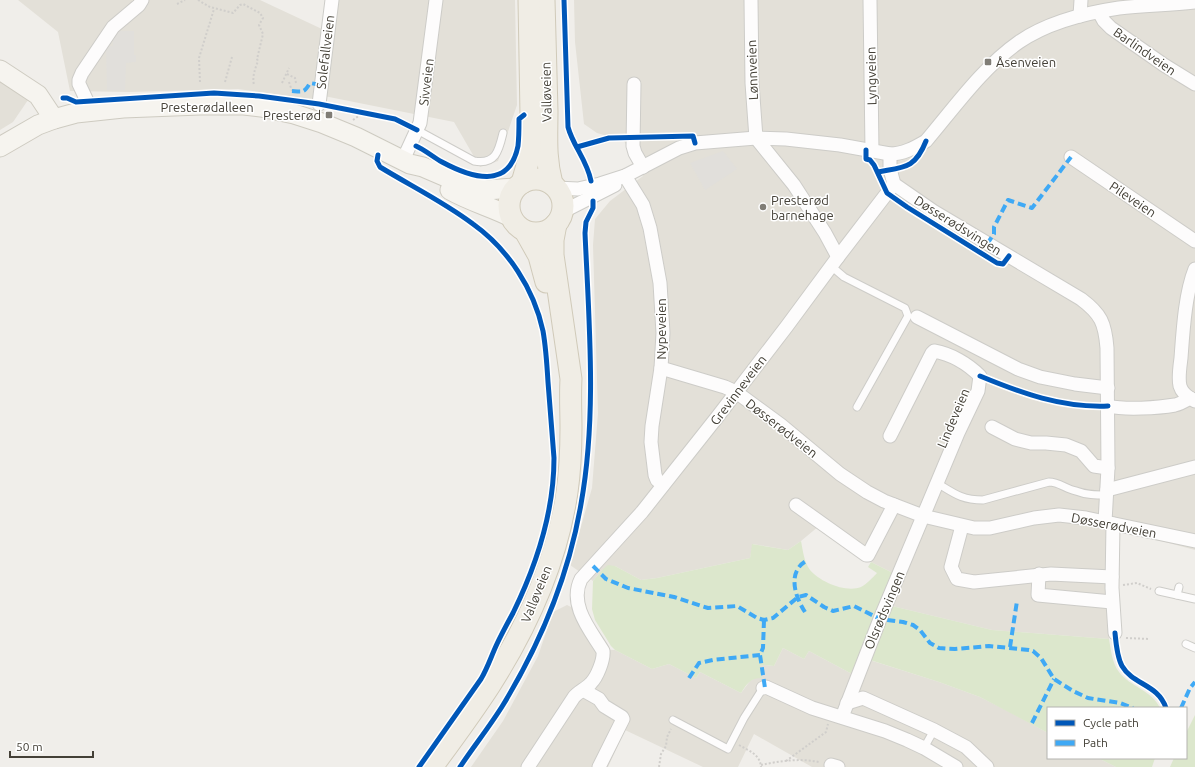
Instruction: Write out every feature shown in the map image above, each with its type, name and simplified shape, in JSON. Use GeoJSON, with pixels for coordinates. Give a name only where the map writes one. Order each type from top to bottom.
{"type":"FeatureCollection","features":[{"type":"Feature","properties":{"kind":"main road","name":"Valløveien"},"geometry":{"type":"LineString","coordinates":[[518,186],[530,156],[531,115],[528,0]]}},
{"type":"Feature","properties":{"kind":"main road","name":"Valløveien"},"geometry":{"type":"LineString","coordinates":[[544,0],[547,115],[546,151],[548,171],[554,186]]}},
{"type":"Feature","properties":{"kind":"main road"},"geometry":{"type":"LineString","coordinates":[[0,70],[38,95],[54,119]]}},
{"type":"Feature","properties":{"kind":"main road","name":"Presterødalleen"},"geometry":{"type":"LineString","coordinates":[[0,147],[32,128],[54,119],[90,111],[200,105],[244,106],[280,111],[322,123],[356,137],[406,162],[455,193],[518,224]]}},
{"type":"Feature","properties":{"kind":"main road","name":"Presterødalleen"},"geometry":{"type":"LineString","coordinates":[[406,162],[423,167],[478,189],[486,190],[518,186]]}},
{"type":"Feature","properties":{"kind":"main road"},"geometry":{"type":"LineString","coordinates":[[534,179],[546,181],[554,186],[562,199],[559,218],[552,228],[536,233],[518,224],[508,205],[511,193],[518,186],[534,179]]}},
{"type":"Feature","properties":{"kind":"main road","name":"Valløveien"},"geometry":{"type":"LineString","coordinates":[[432,767],[490,686],[511,650],[536,598],[557,537],[567,492],[571,443],[571,371],[552,248],[559,218]]}},
{"type":"Feature","properties":{"kind":"main road","name":"Valløveien"},"geometry":{"type":"LineString","coordinates":[[518,224],[537,251],[541,262],[564,381],[570,396]]}},
{"type":"Feature","properties":{"kind":"street"},"geometry":{"type":"LineString","coordinates":[[90,111],[79,84],[82,73],[113,27],[139,5],[142,0]]}},
{"type":"Feature","properties":{"kind":"street","name":"Solefallveien"},"geometry":{"type":"LineString","coordinates":[[319,104],[332,0]]}},
{"type":"Feature","properties":{"kind":"street","name":"Sivveien"},"geometry":{"type":"LineString","coordinates":[[406,162],[421,116],[436,0]]}},
{"type":"Feature","properties":{"kind":"street","name":"Lyngveien"},"geometry":{"type":"LineString","coordinates":[[870,0],[872,151]]}},
{"type":"Feature","properties":{"kind":"street"},"geometry":{"type":"LineString","coordinates":[[1080,16],[1081,0]]}},
{"type":"Feature","properties":{"kind":"street","name":"Lønnveien"},"geometry":{"type":"LineString","coordinates":[[748,1],[756,138]]}},
{"type":"Feature","properties":{"kind":"street"},"geometry":{"type":"LineString","coordinates":[[554,186],[578,189],[625,176],[679,148],[695,143],[756,138],[840,145],[890,154],[898,154],[912,149],[926,141],[992,65],[1019,42],[1035,33],[1080,16],[1099,12],[1120,8],[1195,2]]}},
{"type":"Feature","properties":{"kind":"street","name":"Barlindveien"},"geometry":{"type":"LineString","coordinates":[[1099,12],[1104,21],[1111,28],[1164,65],[1195,84]]}},
{"type":"Feature","properties":{"kind":"street"},"geometry":{"type":"LineString","coordinates":[[634,84],[633,146],[634,153],[642,167]]}},
{"type":"Feature","properties":{"kind":"street"},"geometry":{"type":"LineString","coordinates":[[756,138],[794,185],[825,233],[835,261]]}},
{"type":"Feature","properties":{"kind":"street"},"geometry":{"type":"LineString","coordinates":[[890,154],[890,169],[894,184]]}},
{"type":"Feature","properties":{"kind":"street","name":"Pileveien"},"geometry":{"type":"LineString","coordinates":[[1071,158],[1195,241]]}},
{"type":"Feature","properties":{"kind":"street"},"geometry":{"type":"LineString","coordinates":[[559,218],[580,202],[612,187],[625,176]]}},
{"type":"Feature","properties":{"kind":"street","name":"Nypeveien"},"geometry":{"type":"LineString","coordinates":[[625,176],[642,205],[650,228],[660,283],[663,333],[661,368],[651,442],[655,475],[657,480],[663,486]]}},
{"type":"Feature","properties":{"kind":"street","name":"Grevinneveien"},"geometry":{"type":"LineString","coordinates":[[583,690],[592,682],[604,657],[603,651],[580,612],[578,585],[585,574],[642,512],[663,486],[894,184]]}},
{"type":"Feature","properties":{"kind":"street","name":"Døsserødsvingen"},"geometry":{"type":"LineString","coordinates":[[894,184],[933,212],[1081,299],[1094,309],[1101,320],[1106,333],[1108,388],[1107,492],[1115,635]]}},
{"type":"Feature","properties":{"kind":"street"},"geometry":{"type":"LineString","coordinates":[[1192,400],[1185,395],[1180,386],[1180,372],[1188,293],[1195,269]]}},
{"type":"Feature","properties":{"kind":"street"},"geometry":{"type":"LineString","coordinates":[[917,317],[1018,369],[1040,377],[1075,384],[1108,388]]}},
{"type":"Feature","properties":{"kind":"street","name":"Lindeveien"},"geometry":{"type":"LineString","coordinates":[[890,436],[934,351],[944,353],[958,360],[980,376],[978,391],[923,516]]}},
{"type":"Feature","properties":{"kind":"street","name":"Døsserødveien"},"geometry":{"type":"LineString","coordinates":[[661,368],[725,387],[736,392],[781,425],[840,474],[867,492],[894,505],[923,516],[962,526],[990,528],[1034,518],[1059,515],[1109,523],[1195,541]]}},
{"type":"Feature","properties":{"kind":"street"},"geometry":{"type":"LineString","coordinates":[[1108,406],[1116,408],[1132,408],[1176,405],[1192,400]]}},
{"type":"Feature","properties":{"kind":"street"},"geometry":{"type":"LineString","coordinates":[[992,427],[1014,439],[1031,443],[1066,445],[1081,451],[1094,466],[1108,468]]}},
{"type":"Feature","properties":{"kind":"street"},"geometry":{"type":"LineString","coordinates":[[1107,492],[1195,467]]}},
{"type":"Feature","properties":{"kind":"street"},"geometry":{"type":"LineString","coordinates":[[796,505],[868,555],[894,505]]}},
{"type":"Feature","properties":{"kind":"street","name":"Olsrødsvingen"},"geometry":{"type":"LineString","coordinates":[[837,715],[847,703],[866,653],[923,516]]}},
{"type":"Feature","properties":{"kind":"street"},"geometry":{"type":"LineString","coordinates":[[962,526],[951,567],[957,579],[974,582],[1039,574],[1075,574],[1112,582]]}},
{"type":"Feature","properties":{"kind":"street"},"geometry":{"type":"LineString","coordinates":[[1039,574],[1038,595],[1112,602]]}},
{"type":"Feature","properties":{"kind":"street"},"geometry":{"type":"LineString","coordinates":[[763,688],[766,687],[812,708],[885,731],[924,748],[956,767]]}},
{"type":"Feature","properties":{"kind":"street"},"geometry":{"type":"LineString","coordinates":[[528,767],[574,697],[578,692],[583,690],[599,699],[604,706],[623,719],[599,767]]}},
{"type":"Feature","properties":{"kind":"street"},"geometry":{"type":"LineString","coordinates":[[847,703],[863,698],[934,730],[966,748],[987,767]]}},
{"type":"Feature","properties":{"kind":"lane"},"geometry":{"type":"LineString","coordinates":[[417,130],[478,162],[488,161],[496,155],[499,150],[503,133]]}},
{"type":"Feature","properties":{"kind":"lane"},"geometry":{"type":"LineString","coordinates":[[835,261],[844,277],[905,308],[908,316],[857,407]]}},
{"type":"Feature","properties":{"kind":"lane"},"geometry":{"type":"LineString","coordinates":[[937,483],[966,499],[974,500],[983,500],[1049,482],[1057,482],[1076,492],[1091,495],[1107,492]]}},
{"type":"Feature","properties":{"kind":"lane"},"geometry":{"type":"LineString","coordinates":[[1177,595],[1179,587]]}},
{"type":"Feature","properties":{"kind":"lane"},"geometry":{"type":"LineString","coordinates":[[1159,592],[1195,599]]}},
{"type":"Feature","properties":{"kind":"lane"},"geometry":{"type":"LineString","coordinates":[[1186,644],[1195,648]]}},
{"type":"Feature","properties":{"kind":"lane"},"geometry":{"type":"LineString","coordinates":[[674,720],[728,749],[744,718],[763,688]]}},
{"type":"Feature","properties":{"kind":"lane"},"geometry":{"type":"LineString","coordinates":[[924,748],[934,730]]}},
{"type":"Feature","properties":{"kind":"path"},"geometry":{"type":"LineString","coordinates":[[177,4],[185,0]]}},
{"type":"Feature","properties":{"kind":"path"},"geometry":{"type":"LineString","coordinates":[[198,0],[210,8],[233,13],[240,5],[243,4],[260,13],[263,18],[259,25],[263,34],[257,59],[258,62],[254,72],[254,85]]}},
{"type":"Feature","properties":{"kind":"path"},"geometry":{"type":"LineString","coordinates":[[200,82],[199,58],[214,9]]}},
{"type":"Feature","properties":{"kind":"path"},"geometry":{"type":"LineString","coordinates":[[225,82],[232,57]]}},
{"type":"Feature","properties":{"kind":"path"},"geometry":{"type":"LineString","coordinates":[[282,83],[289,68]]}},
{"type":"Feature","properties":{"kind":"path"},"geometry":{"type":"LineString","coordinates":[[286,74],[295,78],[296,83]]}},
{"type":"Feature","properties":{"kind":"path"},"geometry":{"type":"LineString","coordinates":[[288,82],[292,91]]}},
{"type":"Feature","properties":{"kind":"path"},"geometry":{"type":"LineString","coordinates":[[353,111],[366,114]]}},
{"type":"Feature","properties":{"kind":"path"},"geometry":{"type":"LineString","coordinates":[[550,405],[552,412],[551,420]]}},
{"type":"Feature","properties":{"kind":"path"},"geometry":{"type":"LineString","coordinates":[[1112,582],[1137,583],[1159,592]]}},
{"type":"Feature","properties":{"kind":"path"},"geometry":{"type":"LineString","coordinates":[[1115,635],[1149,639]]}},
{"type":"Feature","properties":{"kind":"path"},"geometry":{"type":"LineString","coordinates":[[785,761],[826,732],[837,715]]}},
{"type":"Feature","properties":{"kind":"path"},"geometry":{"type":"LineString","coordinates":[[658,767],[669,733]]}},
{"type":"Feature","properties":{"kind":"path"},"geometry":{"type":"LineString","coordinates":[[732,742],[753,752],[758,758],[761,766],[785,761],[812,760],[834,766]]}},
{"type":"Feature","properties":{"kind":"shaded area"},"geometry":{"type":"Polygon","coordinates":[[[18,0],[260,0],[322,29],[335,0],[515,0],[517,105],[498,161],[480,167],[454,122],[324,96],[310,99],[238,89],[129,92],[70,91],[58,32],[18,0]]]}},
{"type":"Feature","properties":{"kind":"shaded area"},"geometry":{"type":"Polygon","coordinates":[[[574,0],[1195,0],[1195,550],[1120,530],[1109,530],[1109,639],[992,630],[892,606],[895,574],[871,562],[819,526],[788,550],[753,544],[750,558],[657,578],[641,580],[615,566],[602,570],[593,581],[570,565],[592,488],[598,413],[593,245],[595,219],[610,201],[643,176],[624,141],[597,133],[584,124],[575,42],[574,0]]]}},
{"type":"Feature","properties":{"kind":"shaded area"},"geometry":{"type":"Polygon","coordinates":[[[112,31],[134,31],[134,55],[136,55],[136,62],[126,63],[125,90],[107,90],[106,46],[113,46],[112,31]]]}},
{"type":"Feature","properties":{"kind":"shaded area"},"geometry":{"type":"Polygon","coordinates":[[[0,76],[22,89],[28,100],[13,122],[0,130],[0,76]]]}},
{"type":"Feature","properties":{"kind":"shaded area"},"geometry":{"type":"Polygon","coordinates":[[[723,151],[737,169],[705,190],[690,163],[723,151]]]}},
{"type":"Feature","properties":{"kind":"shaded area"},"geometry":{"type":"Polygon","coordinates":[[[567,605],[573,608],[597,649],[615,650],[652,669],[669,664],[696,678],[700,672],[741,693],[750,681],[755,678],[760,666],[774,666],[783,648],[804,659],[809,651],[852,674],[860,657],[939,682],[980,697],[1008,711],[1047,732],[1047,759],[1100,759],[1116,767],[812,767],[754,734],[738,767],[703,767],[625,730],[608,767],[471,767],[503,721],[538,656],[553,612],[567,605]]]}},
{"type":"Feature","properties":{"kind":"green space"},"geometry":{"type":"Polygon","coordinates":[[[801,541],[805,560],[810,570],[820,579],[834,585],[848,589],[863,586],[877,573],[868,567],[871,562],[895,574],[852,674],[809,651],[804,659],[783,648],[774,666],[760,666],[762,678],[752,680],[747,684],[741,693],[700,672],[696,678],[669,664],[652,669],[615,650],[595,620],[592,609],[593,581],[608,565],[615,566],[641,580],[657,578],[750,558],[752,544],[788,550],[801,541]]]}},
{"type":"Feature","properties":{"kind":"green space"},"geometry":{"type":"Polygon","coordinates":[[[892,606],[992,630],[1109,639],[1113,661],[1119,672],[1152,697],[1159,707],[1047,707],[1047,732],[980,697],[870,660],[892,606]]]}},
{"type":"Feature","properties":{"kind":"green space"},"geometry":{"type":"Polygon","coordinates":[[[1195,715],[1195,767],[1170,767],[1174,759],[1187,759],[1187,731],[1195,715]]]}},
{"type":"Feature","properties":{"kind":"green space"},"geometry":{"type":"Polygon","coordinates":[[[1100,759],[1155,759],[1152,767],[1116,767],[1100,759]]]}},
{"type":"Feature","properties":{"kind":"marked path"},"geometry":{"type":"LineString","coordinates":[[292,91],[303,91],[310,83],[321,85]]}},
{"type":"Feature","properties":{"kind":"marked path"},"geometry":{"type":"LineString","coordinates":[[987,244],[994,234],[994,227],[1008,200],[1032,208],[1071,157]]}},
{"type":"Feature","properties":{"kind":"marked path"},"geometry":{"type":"LineString","coordinates":[[805,612],[798,599],[795,578],[796,572],[806,561]]}},
{"type":"Feature","properties":{"kind":"marked path"},"geometry":{"type":"LineString","coordinates":[[593,566],[606,579],[628,588],[674,597],[708,608],[737,606],[757,618],[764,620],[773,618],[798,597],[806,595],[833,611],[854,606],[880,619],[913,625],[920,630],[930,643],[939,648],[955,649],[989,646],[1033,651],[1041,658],[1054,679],[1073,691],[1088,698],[1120,703],[1130,707]]}},
{"type":"Feature","properties":{"kind":"marked path"},"geometry":{"type":"LineString","coordinates":[[1010,647],[1017,601]]}},
{"type":"Feature","properties":{"kind":"marked path"},"geometry":{"type":"LineString","coordinates":[[764,620],[763,648],[760,655],[765,688]]}},
{"type":"Feature","properties":{"kind":"marked path"},"geometry":{"type":"LineString","coordinates":[[689,678],[699,663],[760,655]]}},
{"type":"Feature","properties":{"kind":"marked path"},"geometry":{"type":"LineString","coordinates":[[1032,723],[1054,679]]}},
{"type":"Feature","properties":{"kind":"marked path"},"geometry":{"type":"LineString","coordinates":[[1181,707],[1190,688],[1195,682]]}},
{"type":"Feature","properties":{"kind":"cycle path"},"geometry":{"type":"LineString","coordinates":[[564,0],[568,127],[589,173],[591,181]]}},
{"type":"Feature","properties":{"kind":"cycle path"},"geometry":{"type":"LineString","coordinates":[[63,98],[76,102],[214,93],[259,96],[319,104],[395,119],[417,130]]}},
{"type":"Feature","properties":{"kind":"cycle path"},"geometry":{"type":"LineString","coordinates":[[416,146],[442,162],[464,172],[476,175],[497,175],[506,170],[513,160],[518,146],[519,119],[524,115]]}},
{"type":"Feature","properties":{"kind":"cycle path"},"geometry":{"type":"LineString","coordinates":[[577,147],[609,138],[693,136],[695,143]]}},
{"type":"Feature","properties":{"kind":"cycle path"},"geometry":{"type":"LineString","coordinates":[[878,172],[902,167],[913,162],[918,157],[926,141]]}},
{"type":"Feature","properties":{"kind":"cycle path"},"geometry":{"type":"LineString","coordinates":[[866,150],[866,159],[870,160],[874,165],[887,193],[997,263],[1003,264],[1009,256]]}},
{"type":"Feature","properties":{"kind":"cycle path"},"geometry":{"type":"LineString","coordinates":[[378,155],[377,161],[380,167],[451,208],[486,234],[518,271],[533,300],[543,331],[554,458],[551,498],[547,518],[536,557],[521,595],[481,679],[419,767]]}},
{"type":"Feature","properties":{"kind":"cycle path"},"geometry":{"type":"LineString","coordinates":[[460,767],[493,721],[529,658],[541,633],[561,582],[576,530],[586,470],[589,437],[590,335],[585,233],[586,222],[593,208],[593,201]]}},
{"type":"Feature","properties":{"kind":"cycle path"},"geometry":{"type":"LineString","coordinates":[[980,376],[1011,388],[1058,402],[1074,405],[1108,406]]}},
{"type":"Feature","properties":{"kind":"cycle path"},"geometry":{"type":"LineString","coordinates":[[1115,633],[1116,646],[1122,666],[1132,677],[1157,694],[1166,707]]}},
{"type":"Feature","properties":{"kind":"place","name":"Åsenveien"},"geometry":{"type":"Point","coordinates":[988,62]}},
{"type":"Feature","properties":{"kind":"place","name":"Presterød"},"geometry":{"type":"Point","coordinates":[329,115]}},
{"type":"Feature","properties":{"kind":"place","name":"Presterød barnehage"},"geometry":{"type":"Point","coordinates":[763,207]}}]}
